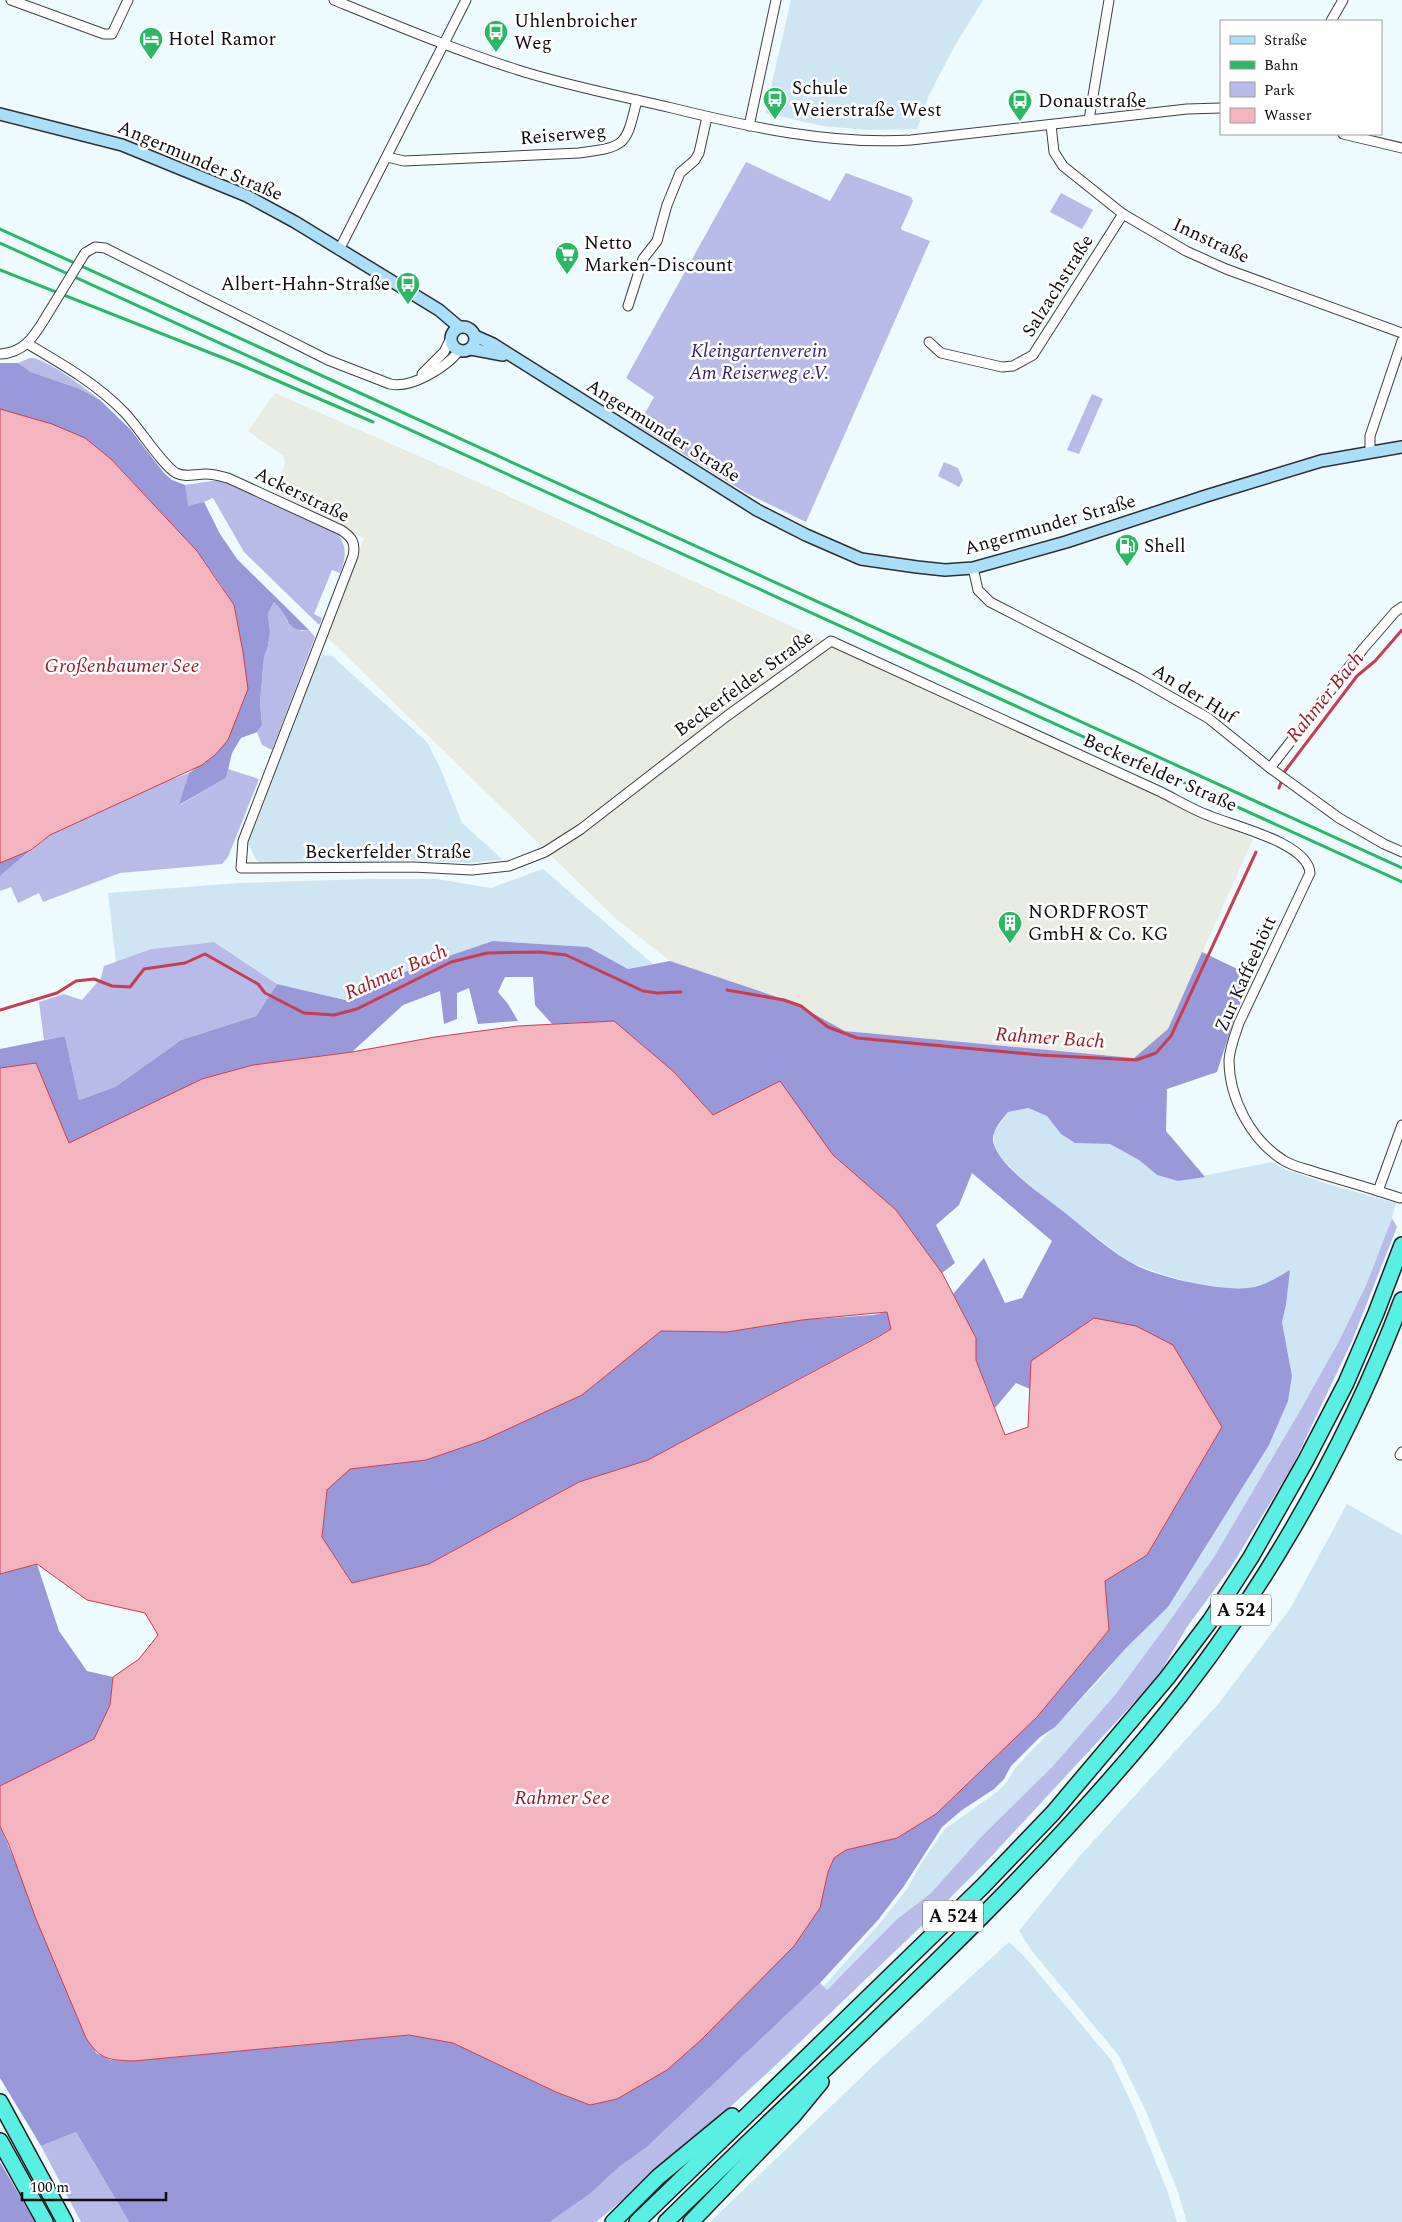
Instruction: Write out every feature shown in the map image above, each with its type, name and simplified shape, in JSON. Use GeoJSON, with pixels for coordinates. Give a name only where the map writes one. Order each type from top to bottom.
{"type":"FeatureCollection","features":[{"type":"Feature","properties":{"kind":"highway","name":"A 524"},"geometry":{"type":"LineString","coordinates":[[637,2222],[982,1887],[1053,1813],[1167,1678],[1204,1628],[1256,1549],[1305,1462],[1346,1383],[1402,1245]]}},
{"type":"Feature","properties":{"kind":"highway","name":"A 524"},"geometry":{"type":"LineString","coordinates":[[666,2222],[1037,1860],[1151,1732],[1212,1653],[1268,1569],[1323,1473],[1363,1394],[1402,1300]]}},
{"type":"Feature","properties":{"kind":"highway"},"geometry":{"type":"LineString","coordinates":[[691,2222],[793,2116],[866,2028]]}},
{"type":"Feature","properties":{"kind":"highway"},"geometry":{"type":"LineString","coordinates":[[613,2222],[658,2178],[769,2086],[793,2070]]}},
{"type":"Feature","properties":{"kind":"highway"},"geometry":{"type":"LineString","coordinates":[[0,2102],[65,2222]]}},
{"type":"Feature","properties":{"kind":"highway"},"geometry":{"type":"LineString","coordinates":[[0,2141],[45,2222]]}},
{"type":"Feature","properties":{"kind":"main road","name":"Angermunder Straße"},"geometry":{"type":"LineString","coordinates":[[0,114],[135,149],[268,206],[426,303],[454,333],[453,347],[465,350],[487,350],[512,358]]}},
{"type":"Feature","properties":{"kind":"main road","name":"Angermunder Straße"},"geometry":{"type":"LineString","coordinates":[[454,333],[469,328],[475,336],[492,344],[756,510],[806,535],[861,559],[944,570],[973,568],[1066,542],[1321,461],[1370,451],[1402,447]]}},
{"type":"Feature","properties":{"kind":"main road"},"geometry":{"type":"LineString","coordinates":[[465,350],[474,343],[475,336]]}},
{"type":"Feature","properties":{"kind":"street"},"geometry":{"type":"LineString","coordinates":[[11,0],[104,34],[112,34],[128,0]]}},
{"type":"Feature","properties":{"kind":"street"},"geometry":{"type":"LineString","coordinates":[[334,0],[444,44],[534,75],[707,117],[749,126],[823,137],[888,141],[1187,109],[1220,108]]}},
{"type":"Feature","properties":{"kind":"street"},"geometry":{"type":"LineString","coordinates":[[339,250],[466,0]]}},
{"type":"Feature","properties":{"kind":"street"},"geometry":{"type":"LineString","coordinates":[[749,126],[776,0]]}},
{"type":"Feature","properties":{"kind":"street"},"geometry":{"type":"LineString","coordinates":[[1088,120],[1109,0]]}},
{"type":"Feature","properties":{"kind":"street"},"geometry":{"type":"LineString","coordinates":[[1332,20],[1343,0]]}},
{"type":"Feature","properties":{"kind":"street","name":"Reiserweg"},"geometry":{"type":"LineString","coordinates":[[387,157],[404,161],[579,153],[604,150],[616,147],[625,140],[630,132],[638,100]]}},
{"type":"Feature","properties":{"kind":"street"},"geometry":{"type":"LineString","coordinates":[[628,306],[643,259],[656,241],[667,205],[680,173],[699,153],[707,117]]}},
{"type":"Feature","properties":{"kind":"street","name":"Innstraße"},"geometry":{"type":"LineString","coordinates":[[1051,125],[1054,152],[1063,166],[1123,214],[1186,250],[1225,268],[1402,333]]}},
{"type":"Feature","properties":{"kind":"street"},"geometry":{"type":"LineString","coordinates":[[1347,135],[1402,148]]}},
{"type":"Feature","properties":{"kind":"street","name":"Salzachstraße"},"geometry":{"type":"LineString","coordinates":[[929,342],[941,353],[1002,367],[1013,366],[1033,355],[1123,214]]}},
{"type":"Feature","properties":{"kind":"street"},"geometry":{"type":"LineString","coordinates":[[0,354],[14,352],[28,344],[85,254],[95,247],[105,248],[328,360],[390,384],[399,386],[412,383],[451,361],[465,350]]}},
{"type":"Feature","properties":{"kind":"street"},"geometry":{"type":"LineString","coordinates":[[412,383],[444,352],[454,333]]}},
{"type":"Feature","properties":{"kind":"street"},"geometry":{"type":"LineString","coordinates":[[1370,451],[1370,436],[1402,341]]}},
{"type":"Feature","properties":{"kind":"street","name":"Ackerstraße"},"geometry":{"type":"LineString","coordinates":[[28,344],[71,370],[107,396],[136,424],[169,468],[177,474],[186,476],[215,475],[228,478],[341,530],[353,540],[355,547],[353,556],[244,841],[241,868]]}},
{"type":"Feature","properties":{"kind":"street","name":"An der Huf"},"geometry":{"type":"LineString","coordinates":[[973,568],[978,590],[990,602],[1136,677],[1208,718],[1270,768],[1339,818],[1384,844],[1402,852]]}},
{"type":"Feature","properties":{"kind":"street"},"geometry":{"type":"LineString","coordinates":[[1270,768],[1363,649],[1395,612],[1402,607]]}},
{"type":"Feature","properties":{"kind":"street","name":"Beckerfelder Straße"},"geometry":{"type":"LineString","coordinates":[[241,868],[403,867],[472,870],[509,866],[545,852],[581,830],[726,716],[830,641],[1161,792],[1209,816],[1274,840],[1304,858],[1309,867]]}},
{"type":"Feature","properties":{"kind":"street","name":"Zur Kaffeehött"},"geometry":{"type":"LineString","coordinates":[[1309,867],[1310,874],[1239,1023],[1229,1059],[1232,1086],[1241,1111],[1252,1128],[1262,1142],[1284,1161],[1400,1198]]}},
{"type":"Feature","properties":{"kind":"street"},"geometry":{"type":"LineString","coordinates":[[1378,1191],[1402,1125]]}},
{"type":"Feature","properties":{"kind":"shaded area"},"geometry":{"type":"Polygon","coordinates":[[[791,0],[983,0],[954,47],[929,95],[917,129],[867,130],[823,126],[765,113],[791,0]]]}},
{"type":"Feature","properties":{"kind":"shaded area"},"geometry":{"type":"Polygon","coordinates":[[[0,363],[18,363],[31,372],[80,389],[100,400],[130,429],[164,473],[172,480],[185,485],[188,506],[204,502],[220,534],[237,559],[309,630],[296,629],[291,626],[274,602],[268,614],[270,632],[264,657],[260,703],[262,725],[257,732],[241,738],[232,753],[226,778],[179,805],[189,773],[216,754],[243,652],[234,605],[197,551],[111,459],[85,438],[51,424],[0,409],[0,363]]]}},
{"type":"Feature","properties":{"kind":"shaded area"},"geometry":{"type":"Polygon","coordinates":[[[275,393],[480,483],[1253,839],[1168,1029],[1135,1058],[844,1031],[792,1002],[670,961],[615,918],[327,637],[364,538],[272,495],[285,464],[284,456],[248,431],[275,393]]]}},
{"type":"Feature","properties":{"kind":"shaded area"},"geometry":{"type":"Polygon","coordinates":[[[324,655],[332,656],[427,742],[441,770],[462,823],[503,860],[468,863],[410,860],[265,866],[256,860],[249,845],[250,833],[316,661],[324,655]]]}},
{"type":"Feature","properties":{"kind":"shaded area"},"geometry":{"type":"Polygon","coordinates":[[[31,850],[0,876],[0,863],[31,850]]]}},
{"type":"Feature","properties":{"kind":"shaded area"},"geometry":{"type":"Polygon","coordinates":[[[543,869],[653,964],[628,969],[588,947],[493,941],[416,967],[345,1000],[277,984],[214,942],[151,949],[116,962],[108,893],[239,883],[369,879],[437,879],[491,888],[543,869]]]}},
{"type":"Feature","properties":{"kind":"shaded area"},"geometry":{"type":"Polygon","coordinates":[[[493,941],[588,947],[628,969],[670,961],[792,1002],[845,1031],[1134,1058],[1168,1029],[1202,952],[1252,976],[1236,1013],[1217,1072],[1167,1089],[1166,1131],[1205,1177],[1178,1181],[1157,1175],[1139,1160],[1110,1144],[1075,1143],[1061,1134],[1047,1116],[1028,1108],[1008,1112],[995,1129],[993,1141],[1001,1158],[1027,1184],[1108,1247],[1139,1267],[1186,1282],[1235,1288],[1259,1286],[1290,1270],[1282,1322],[1292,1376],[1288,1401],[1269,1445],[1168,1607],[1127,1647],[1055,1727],[1040,1737],[1011,1766],[1004,1779],[994,1789],[962,1810],[942,1827],[904,1886],[878,1920],[820,1983],[647,2147],[619,2167],[591,2193],[550,2222],[129,2222],[76,2132],[41,2146],[0,2078],[0,1826],[96,2053],[111,2060],[135,2061],[409,2035],[453,2043],[556,2092],[590,2105],[667,2070],[701,2040],[794,1946],[820,1908],[828,1872],[834,1858],[846,1850],[897,1838],[936,1814],[1037,1717],[1109,1630],[1105,1581],[1147,1555],[1222,1427],[1031,1361],[1030,1389],[1016,1383],[995,1408],[976,1360],[976,1338],[953,1294],[984,1258],[1005,1303],[1022,1298],[1052,1241],[972,1173],[959,1205],[936,1225],[955,1263],[942,1273],[896,1210],[833,1155],[780,1082],[713,1115],[674,1072],[614,1021],[552,1024],[535,1005],[533,977],[505,977],[498,992],[518,1021],[478,1024],[469,988],[457,993],[457,1019],[444,1024],[440,991],[403,1005],[352,1052],[253,1065],[202,1079],[69,1144],[36,1063],[0,1068],[0,1049],[65,1036],[79,1100],[115,1087],[181,1040],[256,1016],[277,984],[345,1000],[416,967],[493,941]]]}},
{"type":"Feature","properties":{"kind":"shaded area"},"geometry":{"type":"Polygon","coordinates":[[[1028,1108],[1047,1116],[1061,1134],[1075,1143],[1110,1144],[1139,1160],[1157,1175],[1178,1181],[1272,1162],[1284,1169],[1331,1185],[1396,1203],[1367,1283],[1339,1341],[1214,1557],[1171,1619],[1115,1695],[1053,1766],[982,1836],[931,1893],[896,1920],[827,1990],[823,1987],[881,1922],[907,1889],[922,1862],[945,1829],[997,1792],[1007,1782],[1015,1768],[1092,1688],[1127,1647],[1168,1607],[1269,1445],[1288,1401],[1292,1376],[1282,1322],[1286,1305],[1289,1271],[1274,1280],[1250,1288],[1229,1288],[1200,1285],[1164,1275],[1129,1262],[1046,1199],[1019,1176],[997,1153],[994,1143],[994,1132],[1008,1112],[1028,1108]]]}},
{"type":"Feature","properties":{"kind":"shaded area"},"geometry":{"type":"Polygon","coordinates":[[[887,1312],[891,1329],[877,1337],[648,1460],[579,1482],[429,1564],[352,1583],[322,1537],[327,1489],[350,1469],[426,1460],[484,1440],[582,1395],[661,1331],[727,1332],[802,1320],[873,1315],[887,1312]]]}},
{"type":"Feature","properties":{"kind":"shaded area"},"geometry":{"type":"Polygon","coordinates":[[[1347,1504],[1402,1535],[1402,2222],[1187,2222],[1177,2189],[1145,2109],[1119,2056],[1032,1951],[1019,1931],[1079,1857],[1220,1702],[1290,1609],[1347,1504]]]}},
{"type":"Feature","properties":{"kind":"shaded area"},"geometry":{"type":"Polygon","coordinates":[[[37,1564],[59,1631],[87,1671],[113,1677],[110,1705],[95,1739],[0,1786],[0,1574],[37,1564]]]}},
{"type":"Feature","properties":{"kind":"shaded area"},"geometry":{"type":"Polygon","coordinates":[[[1009,1942],[1024,1956],[1111,2060],[1135,2111],[1167,2190],[1177,2222],[710,2222],[873,2066],[1009,1942]]]}},
{"type":"Feature","properties":{"kind":"shaded area"},"geometry":{"type":"Polygon","coordinates":[[[0,2162],[35,2222],[0,2222],[0,2162]]]}},
{"type":"Feature","properties":{"kind":"green space","name":"Kleingartenverein Am Reiserweg e.V."},"geometry":{"type":"Polygon","coordinates":[[[746,162],[830,201],[846,173],[911,197],[913,201],[901,228],[930,241],[806,522],[746,493],[638,426],[654,397],[626,378],[746,162]]]}},
{"type":"Feature","properties":{"kind":"green space"},"geometry":{"type":"Polygon","coordinates":[[[1061,193],[1093,210],[1082,229],[1050,212],[1061,193]]]}},
{"type":"Feature","properties":{"kind":"green space"},"geometry":{"type":"Polygon","coordinates":[[[30,358],[37,359],[56,368],[100,400],[80,389],[31,372],[18,363],[30,358]]]}},
{"type":"Feature","properties":{"kind":"green space"},"geometry":{"type":"Polygon","coordinates":[[[1092,394],[1103,399],[1079,454],[1067,450],[1092,394]]]}},
{"type":"Feature","properties":{"kind":"green space"},"geometry":{"type":"Polygon","coordinates":[[[944,462],[958,468],[963,480],[959,487],[938,476],[944,462]]]}},
{"type":"Feature","properties":{"kind":"green space"},"geometry":{"type":"Polygon","coordinates":[[[226,481],[335,531],[339,536],[345,551],[344,562],[340,573],[332,570],[314,614],[322,618],[320,624],[244,552],[213,498],[197,505],[187,506],[185,485],[226,481]]]}},
{"type":"Feature","properties":{"kind":"green space"},"geometry":{"type":"Polygon","coordinates":[[[274,602],[280,606],[287,621],[301,631],[309,630],[315,637],[272,750],[262,745],[257,732],[262,725],[260,703],[264,657],[270,632],[268,614],[274,602]]]}},
{"type":"Feature","properties":{"kind":"green space"},"geometry":{"type":"Polygon","coordinates":[[[228,769],[259,779],[228,857],[222,864],[120,873],[43,902],[39,893],[18,903],[11,887],[0,891],[0,876],[50,835],[151,787],[189,773],[180,805],[226,778],[228,769]]]}},
{"type":"Feature","properties":{"kind":"green space"},"geometry":{"type":"Polygon","coordinates":[[[214,942],[277,984],[256,1016],[181,1040],[115,1087],[79,1100],[65,1036],[44,1040],[39,1002],[64,994],[82,1000],[101,978],[104,966],[151,949],[214,942]]]}},
{"type":"Feature","properties":{"kind":"green space"},"geometry":{"type":"Polygon","coordinates":[[[1392,1218],[1397,1227],[1352,1341],[1292,1467],[1231,1567],[1187,1627],[1157,1678],[985,1863],[933,1915],[777,2064],[684,2149],[596,2222],[550,2222],[591,2193],[619,2167],[647,2147],[820,1983],[827,1990],[896,1920],[931,1893],[982,1836],[1053,1766],[1115,1695],[1214,1557],[1301,1409],[1339,1341],[1367,1283],[1392,1218]]]}},
{"type":"Feature","properties":{"kind":"green space"},"geometry":{"type":"Polygon","coordinates":[[[76,2132],[129,2222],[81,2222],[41,2146],[76,2132]]]}},
{"type":"Feature","properties":{"kind":"water","name":"Großenbaumer See"},"geometry":{"type":"Polygon","coordinates":[[[0,409],[52,424],[85,438],[111,459],[197,551],[234,605],[248,689],[228,740],[216,754],[202,765],[50,835],[31,850],[0,863],[0,409]]]}},
{"type":"Feature","properties":{"kind":"water","name":"Rahmer See"},"geometry":{"type":"Polygon","coordinates":[[[614,1021],[674,1072],[713,1115],[780,1081],[833,1155],[896,1210],[942,1273],[976,1338],[976,1360],[1005,1435],[1028,1427],[1031,1361],[1094,1318],[1136,1326],[1173,1345],[1222,1427],[1147,1555],[1105,1581],[1109,1630],[1037,1717],[936,1814],[897,1838],[846,1850],[834,1858],[828,1872],[820,1908],[794,1946],[701,2040],[667,2070],[617,2099],[590,2105],[556,2092],[453,2043],[409,2035],[134,2061],[112,2059],[101,2055],[86,2038],[36,1919],[9,1845],[0,1826],[0,1786],[94,1739],[110,1705],[113,1677],[139,1659],[158,1635],[145,1613],[87,1600],[37,1564],[0,1574],[0,1068],[36,1063],[69,1143],[202,1079],[253,1065],[352,1052],[435,1037],[518,1026],[614,1021]],[[887,1312],[802,1320],[727,1332],[661,1331],[582,1395],[484,1440],[426,1460],[350,1469],[327,1490],[322,1537],[352,1583],[429,1564],[579,1482],[648,1460],[891,1329],[887,1312]]]}},
{"type":"Feature","properties":{"kind":"waterway","name":"Rahmer Bach"},"geometry":{"type":"LineString","coordinates":[[1279,788],[1285,771],[1357,676],[1375,661],[1402,630]]}},
{"type":"Feature","properties":{"kind":"waterway","name":"Rahmer Bach"},"geometry":{"type":"LineString","coordinates":[[727,990],[784,1000],[801,1006],[828,1027],[857,1038],[1040,1055],[1136,1060],[1156,1053],[1171,1036],[1256,852]]}},
{"type":"Feature","properties":{"kind":"waterway","name":"Rahmer Bach"},"geometry":{"type":"LineString","coordinates":[[0,1010],[57,993],[76,981],[94,979],[112,986],[130,987],[144,969],[185,963],[205,954],[258,984],[265,993],[304,1013],[334,1015],[357,1009],[451,962],[487,953],[539,952],[566,955],[643,991],[657,993],[681,992]]}},
{"type":"Feature","properties":{"kind":"railway"},"geometry":{"type":"LineString","coordinates":[[0,229],[1402,868]]}},
{"type":"Feature","properties":{"kind":"railway"},"geometry":{"type":"LineString","coordinates":[[0,243],[1402,882]]}},
{"type":"Feature","properties":{"kind":"railway"},"geometry":{"type":"LineString","coordinates":[[0,270],[236,363],[373,422]]}},
{"type":"Feature","properties":{"kind":"place","name":"Uhlenbroicher Weg"},"geometry":{"type":"Point","coordinates":[496,53]}},
{"type":"Feature","properties":{"kind":"place","name":"Hotel Ramor"},"geometry":{"type":"Point","coordinates":[151,60]}},
{"type":"Feature","properties":{"kind":"place","name":"Schule Weierstraße West"},"geometry":{"type":"Point","coordinates":[775,120]}},
{"type":"Feature","properties":{"kind":"place","name":"Donaustraße"},"geometry":{"type":"Point","coordinates":[1020,122]}},
{"type":"Feature","properties":{"kind":"place","name":"Netto Marken-Discount"},"geometry":{"type":"Point","coordinates":[567,275]}},
{"type":"Feature","properties":{"kind":"place","name":"Albert-Hahn-Straße"},"geometry":{"type":"Point","coordinates":[408,305]}},
{"type":"Feature","properties":{"kind":"place","name":"Shell"},"geometry":{"type":"Point","coordinates":[1127,567]}},
{"type":"Feature","properties":{"kind":"place","name":"NORDFROST GmbH & Co. KG"},"geometry":{"type":"Point","coordinates":[1010,944]}}]}
